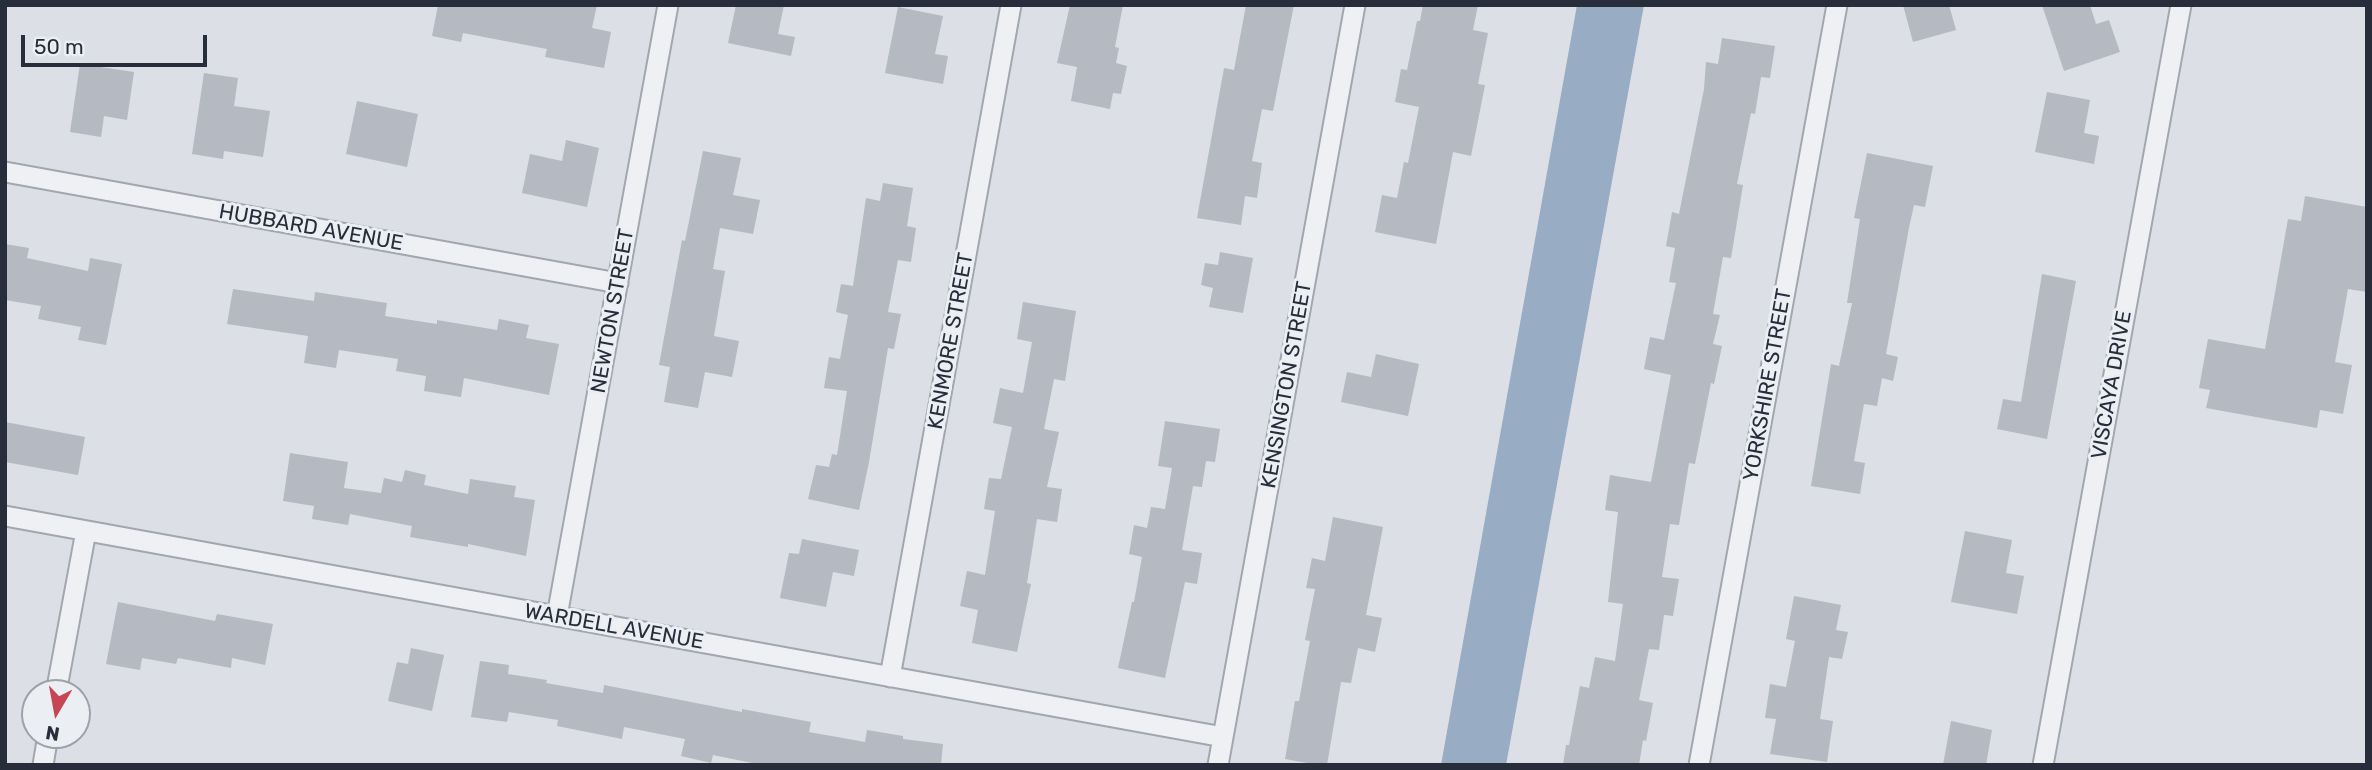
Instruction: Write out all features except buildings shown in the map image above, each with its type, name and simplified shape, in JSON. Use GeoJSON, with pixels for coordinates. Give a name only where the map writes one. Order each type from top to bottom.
{"type":"FeatureCollection","features":[{"type":"Feature","properties":{"kind":"street","name":"NEWTON STREET"},"geometry":{"type":"LineString","coordinates":[[557,616],[668,5]]}},
{"type":"Feature","properties":{"kind":"street","name":"KENMORE STREET"},"geometry":{"type":"LineString","coordinates":[[890,677],[1012,5]]}},
{"type":"Feature","properties":{"kind":"street","name":"KENSINGTON STREET"},"geometry":{"type":"LineString","coordinates":[[1218,765],[1356,5]]}},
{"type":"Feature","properties":{"kind":"street","name":"YORKSHIRE STREET"},"geometry":{"type":"LineString","coordinates":[[1699,765],[1837,5]]}},
{"type":"Feature","properties":{"kind":"street","name":"VISCAYA DRIVE"},"geometry":{"type":"LineString","coordinates":[[2043,765],[2181,5]]}},
{"type":"Feature","properties":{"kind":"street","name":"HUBBARD AVENUE"},"geometry":{"type":"LineString","coordinates":[[5,172],[618,283]]}},
{"type":"Feature","properties":{"kind":"street","name":"WARDELL AVENUE"},"geometry":{"type":"LineString","coordinates":[[5,516],[1223,737]]}},
{"type":"Feature","properties":{"kind":"street"},"geometry":{"type":"LineString","coordinates":[[59,679],[86,531]]}},
{"type":"Feature","properties":{"kind":"water"},"geometry":{"type":"Polygon","coordinates":[[[1577,5],[1644,5],[1506,765],[1441,765],[1577,5]]]}}]}
